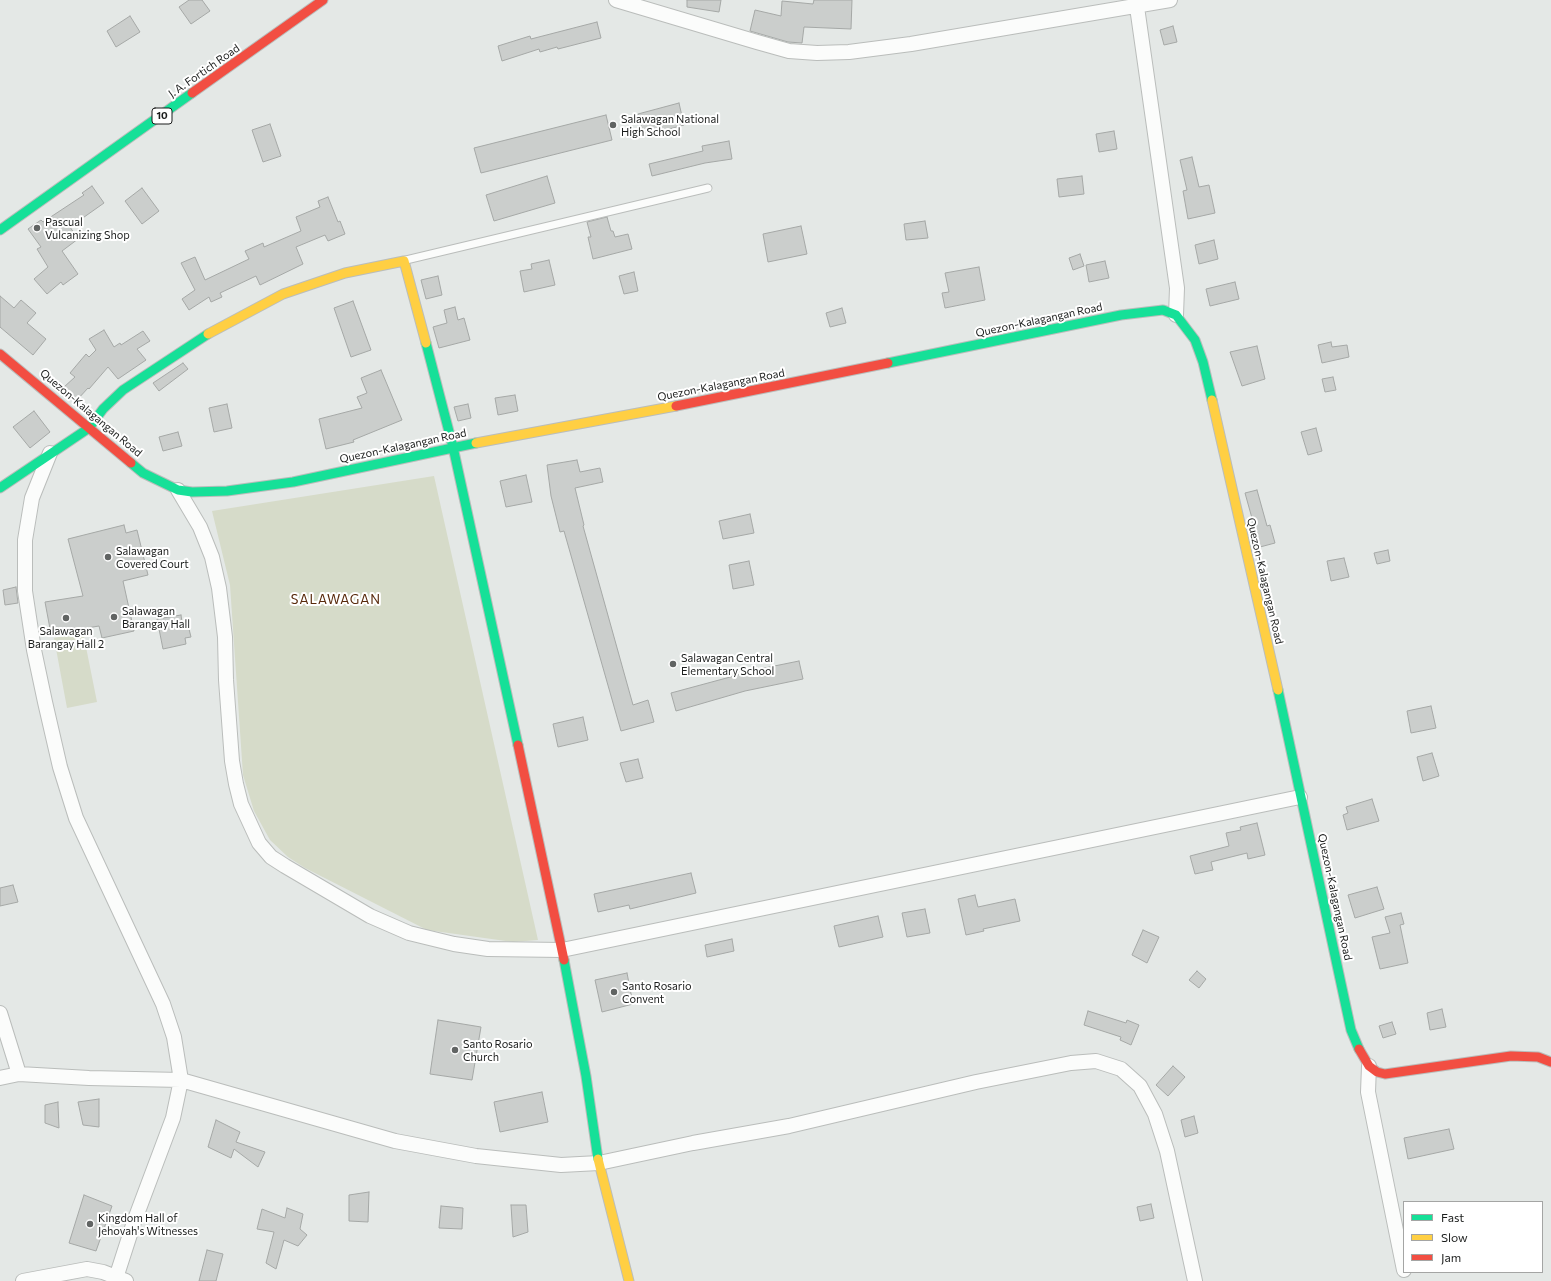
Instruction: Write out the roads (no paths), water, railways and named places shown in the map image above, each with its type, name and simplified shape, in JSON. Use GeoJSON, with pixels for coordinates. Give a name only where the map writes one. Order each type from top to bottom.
{"type":"FeatureCollection","features":[{"type":"Feature","properties":{"kind":"main road","name":"J. A. Fortich Road"},"geometry":{"type":"LineString","coordinates":[[0,230],[323,0]]}},
{"type":"Feature","properties":{"kind":"main road"},"geometry":{"type":"LineString","coordinates":[[0,488],[89,428],[103,409],[123,390],[180,351],[224,324],[283,294],[345,273],[404,261],[453,447],[562,950],[586,1076],[599,1163],[629,1281]]}},
{"type":"Feature","properties":{"kind":"main road","name":"Quezon-Kalagangan Road"},"geometry":{"type":"LineString","coordinates":[[0,354],[143,473],[178,490],[192,492],[227,491],[293,482],[453,447],[622,417],[1121,315],[1163,310],[1176,315],[1195,340],[1203,362],[1278,689],[1351,1030],[1363,1058],[1369,1066]]}},
{"type":"Feature","properties":{"kind":"main road"},"geometry":{"type":"LineString","coordinates":[[1369,1066],[1377,1072],[1385,1074],[1511,1056],[1538,1057],[1551,1062]]}},
{"type":"Feature","properties":{"kind":"street"},"geometry":{"type":"LineString","coordinates":[[616,0],[770,46],[789,51],[817,53],[849,52],[911,44],[1136,3],[1170,0]]}},
{"type":"Feature","properties":{"kind":"street"},"geometry":{"type":"LineString","coordinates":[[1136,3],[1177,288],[1176,315]]}},
{"type":"Feature","properties":{"kind":"street"},"geometry":{"type":"LineString","coordinates":[[24,1281],[87,1270],[119,1279],[134,1222],[173,1118],[181,1080],[174,1037],[163,1004],[76,818],[60,767],[34,650],[25,591],[25,540],[32,498],[50,453]]}},
{"type":"Feature","properties":{"kind":"street"},"geometry":{"type":"LineString","coordinates":[[178,490],[200,527],[212,557],[219,588],[225,637],[226,680],[232,761],[241,804],[259,843],[271,857],[285,866],[370,916],[409,933],[454,944],[488,948],[562,950],[1300,797]]}},
{"type":"Feature","properties":{"kind":"street"},"geometry":{"type":"LineString","coordinates":[[0,1013],[19,1074]]}},
{"type":"Feature","properties":{"kind":"street"},"geometry":{"type":"LineString","coordinates":[[0,1078],[19,1074],[89,1078],[181,1080],[410,1144],[476,1156],[561,1165],[599,1163],[693,1143],[789,1126],[976,1082],[1071,1063],[1096,1061],[1121,1069],[1140,1086],[1156,1114],[1167,1151],[1195,1281]]}},
{"type":"Feature","properties":{"kind":"street"},"geometry":{"type":"LineString","coordinates":[[1369,1066],[1368,1092],[1403,1266]]}},
{"type":"Feature","properties":{"kind":"lane"},"geometry":{"type":"LineString","coordinates":[[404,261],[708,188]]}},
{"type":"Feature","properties":{"kind":"place","name":"Salawagan National High School"},"geometry":{"type":"Point","coordinates":[613,125]}},
{"type":"Feature","properties":{"kind":"place","name":"Pascual Vulcanizing Shop"},"geometry":{"type":"Point","coordinates":[37,228]}},
{"type":"Feature","properties":{"kind":"place","name":"Salawagan Covered Court"},"geometry":{"type":"Point","coordinates":[108,557]}},
{"type":"Feature","properties":{"kind":"place","name":"Salawagan Barangay Hall"},"geometry":{"type":"Point","coordinates":[114,617]}},
{"type":"Feature","properties":{"kind":"place","name":"Salawagan Barangay Hall 2"},"geometry":{"type":"Point","coordinates":[66,618]}},
{"type":"Feature","properties":{"kind":"place","name":"Salawagan Central Elementary School"},"geometry":{"type":"Point","coordinates":[673,664]}},
{"type":"Feature","properties":{"kind":"place","name":"Santo Rosario Convent"},"geometry":{"type":"Point","coordinates":[614,992]}},
{"type":"Feature","properties":{"kind":"place","name":"Santo Rosario Church"},"geometry":{"type":"Point","coordinates":[455,1050]}},
{"type":"Feature","properties":{"kind":"place","name":"Kingdom Hall of Jehovah's Witnesses"},"geometry":{"type":"Point","coordinates":[90,1224]}},
{"type":"Feature","properties":{"kind":"district","name":"SALAWAGAN"},"geometry":{"type":"Point","coordinates":[336,600]}}]}
